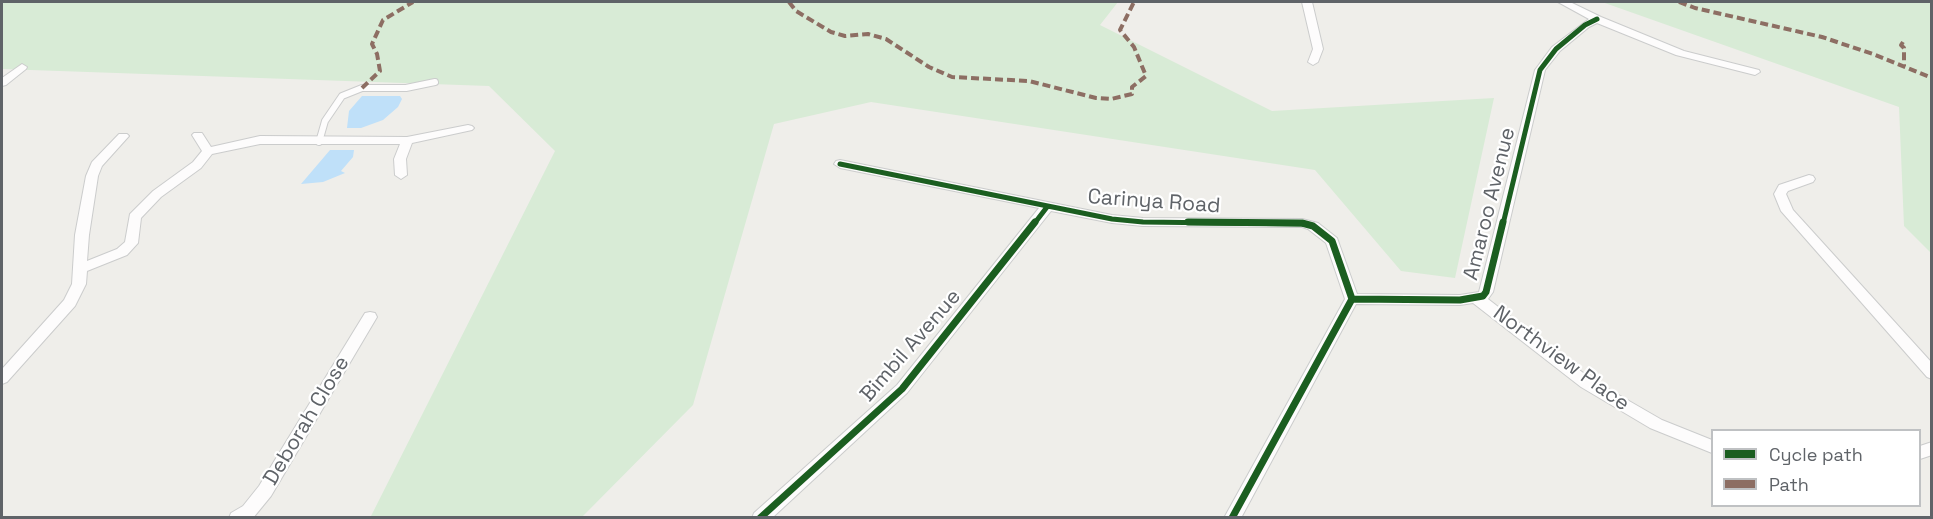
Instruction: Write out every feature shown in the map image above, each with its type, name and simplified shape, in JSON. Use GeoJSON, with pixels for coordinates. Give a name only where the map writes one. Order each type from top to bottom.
{"type":"FeatureCollection","features":[{"type":"Feature","properties":{"kind":"street"},"geometry":{"type":"LineString","coordinates":[[1307,2],[1318,49],[1313,62]]}},
{"type":"Feature","properties":{"kind":"street"},"geometry":{"type":"LineString","coordinates":[[1563,2],[1597,19],[1680,53],[1755,72]]}},
{"type":"Feature","properties":{"kind":"street","name":"Amaroo Avenue"},"geometry":{"type":"LineString","coordinates":[[1352,299],[1477,298],[1483,296],[1486,292],[1540,69],[1556,49],[1597,19]]}},
{"type":"Feature","properties":{"kind":"street"},"geometry":{"type":"LineString","coordinates":[[2,83],[22,67]]}},
{"type":"Feature","properties":{"kind":"street"},"geometry":{"type":"LineString","coordinates":[[79,269],[106,260],[127,247],[131,243],[135,217],[157,194],[197,165],[208,151],[260,140],[406,141],[468,128]]}},
{"type":"Feature","properties":{"kind":"street"},"geometry":{"type":"LineString","coordinates":[[198,135],[208,151]]}},
{"type":"Feature","properties":{"kind":"street"},"geometry":{"type":"LineString","coordinates":[[2,378],[70,303],[79,284],[92,176],[96,165],[123,136]]}},
{"type":"Feature","properties":{"kind":"street"},"geometry":{"type":"LineString","coordinates":[[401,175],[400,159],[406,141]]}},
{"type":"Feature","properties":{"kind":"street","name":"Carinya Road"},"geometry":{"type":"LineString","coordinates":[[840,164],[1083,215],[1143,222],[1302,223],[1313,226],[1332,241],[1352,299]]}},
{"type":"Feature","properties":{"kind":"street"},"geometry":{"type":"LineString","coordinates":[[1809,179],[1783,188],[1780,194],[1787,212],[1932,373]]}},
{"type":"Feature","properties":{"kind":"street","name":"Bimbil Avenue"},"geometry":{"type":"LineString","coordinates":[[760,518],[902,389],[1047,207]]}},
{"type":"Feature","properties":{"kind":"street","name":"Northview Place"},"geometry":{"type":"LineString","coordinates":[[1477,298],[1543,352],[1604,394],[1656,424],[1711,446]]}},
{"type":"Feature","properties":{"kind":"street"},"geometry":{"type":"LineString","coordinates":[[1232,518],[1352,299]]}},
{"type":"Feature","properties":{"kind":"street","name":"Deborah Close"},"geometry":{"type":"LineString","coordinates":[[237,518],[249,511],[265,491],[370,317]]}},
{"type":"Feature","properties":{"kind":"lane"},"geometry":{"type":"LineString","coordinates":[[320,142],[325,121],[342,96],[362,88],[406,88],[435,82]]}},
{"type":"Feature","properties":{"kind":"green space"},"geometry":{"type":"Polygon","coordinates":[[[2,2],[1118,2],[1100,25],[1272,111],[1494,98],[1455,278],[1401,271],[1315,170],[871,102],[774,124],[693,405],[582,517],[370,518],[555,151],[489,86],[2,69],[2,2]]]}},
{"type":"Feature","properties":{"kind":"green space"},"geometry":{"type":"Polygon","coordinates":[[[1602,2],[1931,2],[1931,253],[1904,226],[1899,107],[1602,2]]]}},
{"type":"Feature","properties":{"kind":"water"},"geometry":{"type":"Polygon","coordinates":[[[362,96],[400,96],[402,99],[398,107],[383,120],[361,128],[347,128],[349,111],[362,96]]]}},
{"type":"Feature","properties":{"kind":"water"},"geometry":{"type":"Polygon","coordinates":[[[330,150],[354,150],[353,157],[341,171],[345,173],[323,182],[301,184],[330,150]]]}},
{"type":"Feature","properties":{"kind":"marked path"},"geometry":{"type":"LineString","coordinates":[[362,88],[380,71],[377,54],[372,44],[383,20],[413,2]]}},
{"type":"Feature","properties":{"kind":"marked path"},"geometry":{"type":"LineString","coordinates":[[789,2],[796,11],[831,32],[845,36],[868,34],[886,39],[929,67],[952,77],[1029,81],[1096,98],[1111,99],[1132,94],[1132,87],[1146,76],[1134,47],[1120,30],[1134,2]]}},
{"type":"Feature","properties":{"kind":"marked path"},"geometry":{"type":"LineString","coordinates":[[1679,2],[1695,8],[1822,37],[1873,54],[1932,78]]}},
{"type":"Feature","properties":{"kind":"marked path"},"geometry":{"type":"LineString","coordinates":[[1903,42],[1901,45],[1904,48],[1904,66]]}},
{"type":"Feature","properties":{"kind":"cycle path"},"geometry":{"type":"LineString","coordinates":[[1232,518],[1352,299],[1460,300],[1483,296],[1486,292],[1540,70],[1556,49],[1585,25],[1597,19]]}},
{"type":"Feature","properties":{"kind":"cycle path"},"geometry":{"type":"LineString","coordinates":[[840,164],[1112,219],[1143,222],[1302,223],[1313,226],[1332,241],[1352,299]]}},
{"type":"Feature","properties":{"kind":"cycle path"},"geometry":{"type":"LineString","coordinates":[[760,518],[902,389],[1047,207]]}}]}
